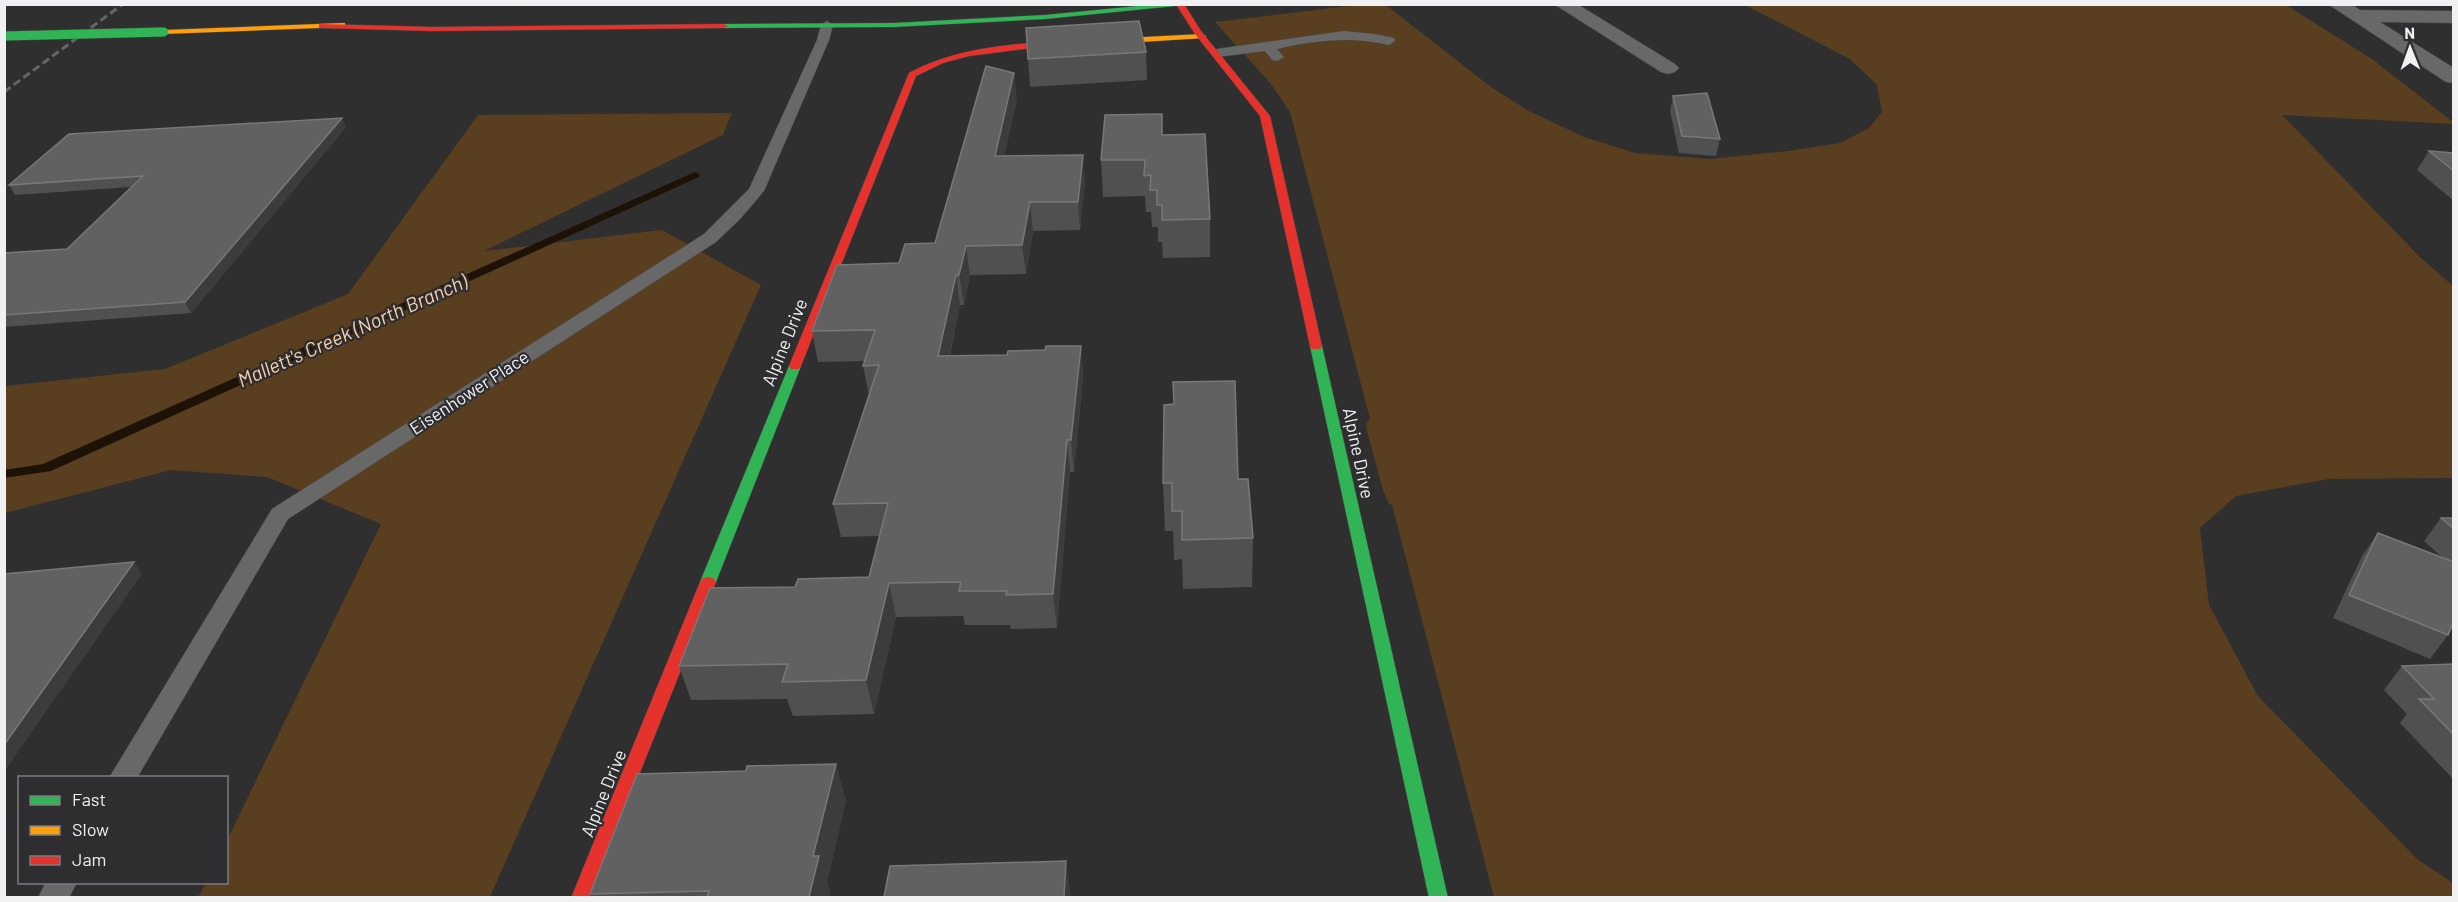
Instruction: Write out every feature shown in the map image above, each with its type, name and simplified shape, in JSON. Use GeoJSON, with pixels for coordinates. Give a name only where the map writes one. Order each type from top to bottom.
{"type":"FeatureCollection","features":[{"type":"Feature","properties":{"kind":"street"},"geometry":{"type":"LineString","coordinates":[[1563,4],[1668,68]]}},
{"type":"Feature","properties":{"kind":"street"},"geometry":{"type":"LineString","coordinates":[[2337,4],[2454,77]]}},
{"type":"Feature","properties":{"kind":"street"},"geometry":{"type":"LineString","coordinates":[[322,26],[432,29],[828,20],[894,25],[1184,5]]}},
{"type":"Feature","properties":{"kind":"street","name":"Alpine Drive"},"geometry":{"type":"LineString","coordinates":[[1184,5],[1187,19],[1253,96],[1265,116],[1271,136],[1439,897]]}},
{"type":"Feature","properties":{"kind":"street"},"geometry":{"type":"LineString","coordinates":[[4,36],[322,26],[582,14]]}},
{"type":"Feature","properties":{"kind":"street"},"geometry":{"type":"LineString","coordinates":[[2357,16],[2454,17]]}},
{"type":"Feature","properties":{"kind":"street","name":"Alpine Drive"},"geometry":{"type":"LineString","coordinates":[[580,897],[912,75],[933,62],[953,55],[985,49],[1202,36]]}},
{"type":"Feature","properties":{"kind":"street"},"geometry":{"type":"LineString","coordinates":[[2393,37],[2423,38]]}},
{"type":"Feature","properties":{"kind":"lane","name":"Eisenhower Place"},"geometry":{"type":"LineString","coordinates":[[123,776],[280,514],[710,238],[723,227],[756,190],[823,39],[828,20]]}},
{"type":"Feature","properties":{"kind":"lane"},"geometry":{"type":"LineString","coordinates":[[1217,53],[1345,34],[1364,34],[1389,41]]}},
{"type":"Feature","properties":{"kind":"lane"},"geometry":{"type":"LineString","coordinates":[[1268,47],[1278,58]]}},
{"type":"Feature","properties":{"kind":"lane"},"geometry":{"type":"LineString","coordinates":[[53,897],[61,884]]}},
{"type":"Feature","properties":{"kind":"shaded area"},"geometry":{"type":"Polygon","coordinates":[[[1357,5],[1386,5],[1491,87],[1527,110],[1584,137],[1635,153],[1710,159],[1840,143],[1869,128],[1882,112],[1877,85],[1850,59],[1745,5],[2286,5],[2372,59],[2453,122],[2453,124],[2282,115],[2420,257],[2453,286],[2453,478],[2329,479],[2236,496],[2200,528],[2209,605],[2258,696],[2417,859],[2453,883],[2453,897],[1494,897],[1392,505],[1389,504],[1383,490],[1367,431],[1366,424],[1370,419],[1290,112],[1271,84],[1215,22],[1357,5]]]}},
{"type":"Feature","properties":{"kind":"shaded area"},"geometry":{"type":"Polygon","coordinates":[[[732,113],[723,135],[484,251],[662,230],[761,285],[490,897],[198,897],[205,884],[228,884],[228,838],[381,524],[267,477],[171,470],[5,513],[5,386],[165,369],[348,294],[478,115],[732,113]]]}},
{"type":"Feature","properties":{"kind":"building"},"geometry":{"type":"Polygon","coordinates":[[[1139,21],[1146,52],[1028,59],[1026,28],[1139,21]]]}},
{"type":"Feature","properties":{"kind":"building"},"geometry":{"type":"Polygon","coordinates":[[[986,66],[1014,73],[995,156],[1083,155],[1078,202],[1030,202],[1022,245],[966,246],[959,275],[956,275],[938,356],[1007,355],[1008,351],[1045,350],[1046,346],[1081,346],[1071,440],[1067,440],[1053,594],[1006,595],[1007,591],[959,591],[961,582],[889,583],[866,680],[782,682],[788,664],[679,666],[710,588],[795,587],[798,579],[869,577],[888,503],[833,504],[879,365],[863,366],[875,330],[812,331],[837,265],[899,263],[905,244],[935,243],[986,66]]]}},
{"type":"Feature","properties":{"kind":"building"},"geometry":{"type":"Polygon","coordinates":[[[1707,93],[1720,139],[1682,136],[1673,96],[1707,93]]]}},
{"type":"Feature","properties":{"kind":"building"},"geometry":{"type":"Polygon","coordinates":[[[1162,114],[1162,135],[1205,134],[1210,219],[1162,220],[1162,205],[1157,205],[1157,190],[1150,190],[1151,175],[1144,176],[1145,160],[1101,160],[1105,115],[1162,114]]]}},
{"type":"Feature","properties":{"kind":"building"},"geometry":{"type":"Polygon","coordinates":[[[342,118],[185,302],[4,315],[4,253],[67,249],[143,176],[9,185],[69,134],[342,118]]]}},
{"type":"Feature","properties":{"kind":"building"},"geometry":{"type":"Polygon","coordinates":[[[2429,151],[2454,153],[2454,171],[2429,151]]]}},
{"type":"Feature","properties":{"kind":"building"},"geometry":{"type":"Polygon","coordinates":[[[1235,381],[1238,479],[1248,479],[1253,538],[1182,540],[1182,511],[1172,511],[1172,483],[1163,483],[1164,405],[1174,404],[1173,382],[1235,381]]]}},
{"type":"Feature","properties":{"kind":"building"},"geometry":{"type":"Polygon","coordinates":[[[2441,518],[2454,518],[2454,529],[2441,518]]]}},
{"type":"Feature","properties":{"kind":"building"},"geometry":{"type":"Polygon","coordinates":[[[2378,533],[2454,562],[2454,621],[2448,635],[2349,595],[2378,533]]]}},
{"type":"Feature","properties":{"kind":"building"},"geometry":{"type":"Polygon","coordinates":[[[134,562],[4,745],[4,574],[134,562]]]}},
{"type":"Feature","properties":{"kind":"building"},"geometry":{"type":"Polygon","coordinates":[[[2454,664],[2454,735],[2419,699],[2434,699],[2402,666],[2454,664]]]}},
{"type":"Feature","properties":{"kind":"building"},"geometry":{"type":"Polygon","coordinates":[[[836,764],[813,856],[819,856],[809,897],[707,897],[709,891],[590,894],[637,774],[746,771],[747,766],[836,764]]]}},
{"type":"Feature","properties":{"kind":"building"},"geometry":{"type":"Polygon","coordinates":[[[1066,861],[1064,897],[884,897],[890,866],[1066,861]]]}},
{"type":"Feature","properties":{"kind":"waterway","name":"Mallett's Creek (North Branch)"},"geometry":{"type":"LineString","coordinates":[[4,474],[46,468],[695,175]]}},
{"type":"Feature","properties":{"kind":"railway"},"geometry":{"type":"LineString","coordinates":[[4,92],[123,4]]}},
{"type":"Feature","properties":{"kind":"traffic: fast"},"geometry":{"type":"LineString","coordinates":[[724,26],[894,25],[1045,17],[1191,4]]}},
{"type":"Feature","properties":{"kind":"traffic: fast"},"geometry":{"type":"LineString","coordinates":[[4,36],[164,32]]}},
{"type":"Feature","properties":{"kind":"traffic: fast"},"geometry":{"type":"LineString","coordinates":[[1316,346],[1439,898]]}},
{"type":"Feature","properties":{"kind":"traffic: fast"},"geometry":{"type":"LineString","coordinates":[[708,582],[795,366]]}},
{"type":"Feature","properties":{"kind":"traffic: slow"},"geometry":{"type":"LineString","coordinates":[[164,32],[342,25]]}},
{"type":"Feature","properties":{"kind":"traffic: slow"},"geometry":{"type":"LineString","coordinates":[[1029,46],[1202,36]]}},
{"type":"Feature","properties":{"kind":"traffic: jam"},"geometry":{"type":"LineString","coordinates":[[1180,4],[1198,32],[1265,116],[1316,346]]}},
{"type":"Feature","properties":{"kind":"traffic: jam"},"geometry":{"type":"LineString","coordinates":[[322,26],[432,29],[724,26]]}},
{"type":"Feature","properties":{"kind":"traffic: jam"},"geometry":{"type":"LineString","coordinates":[[795,366],[912,75],[940,62],[969,53],[1029,46]]}},
{"type":"Feature","properties":{"kind":"traffic: jam"},"geometry":{"type":"LineString","coordinates":[[580,898],[708,582]]}}]}
